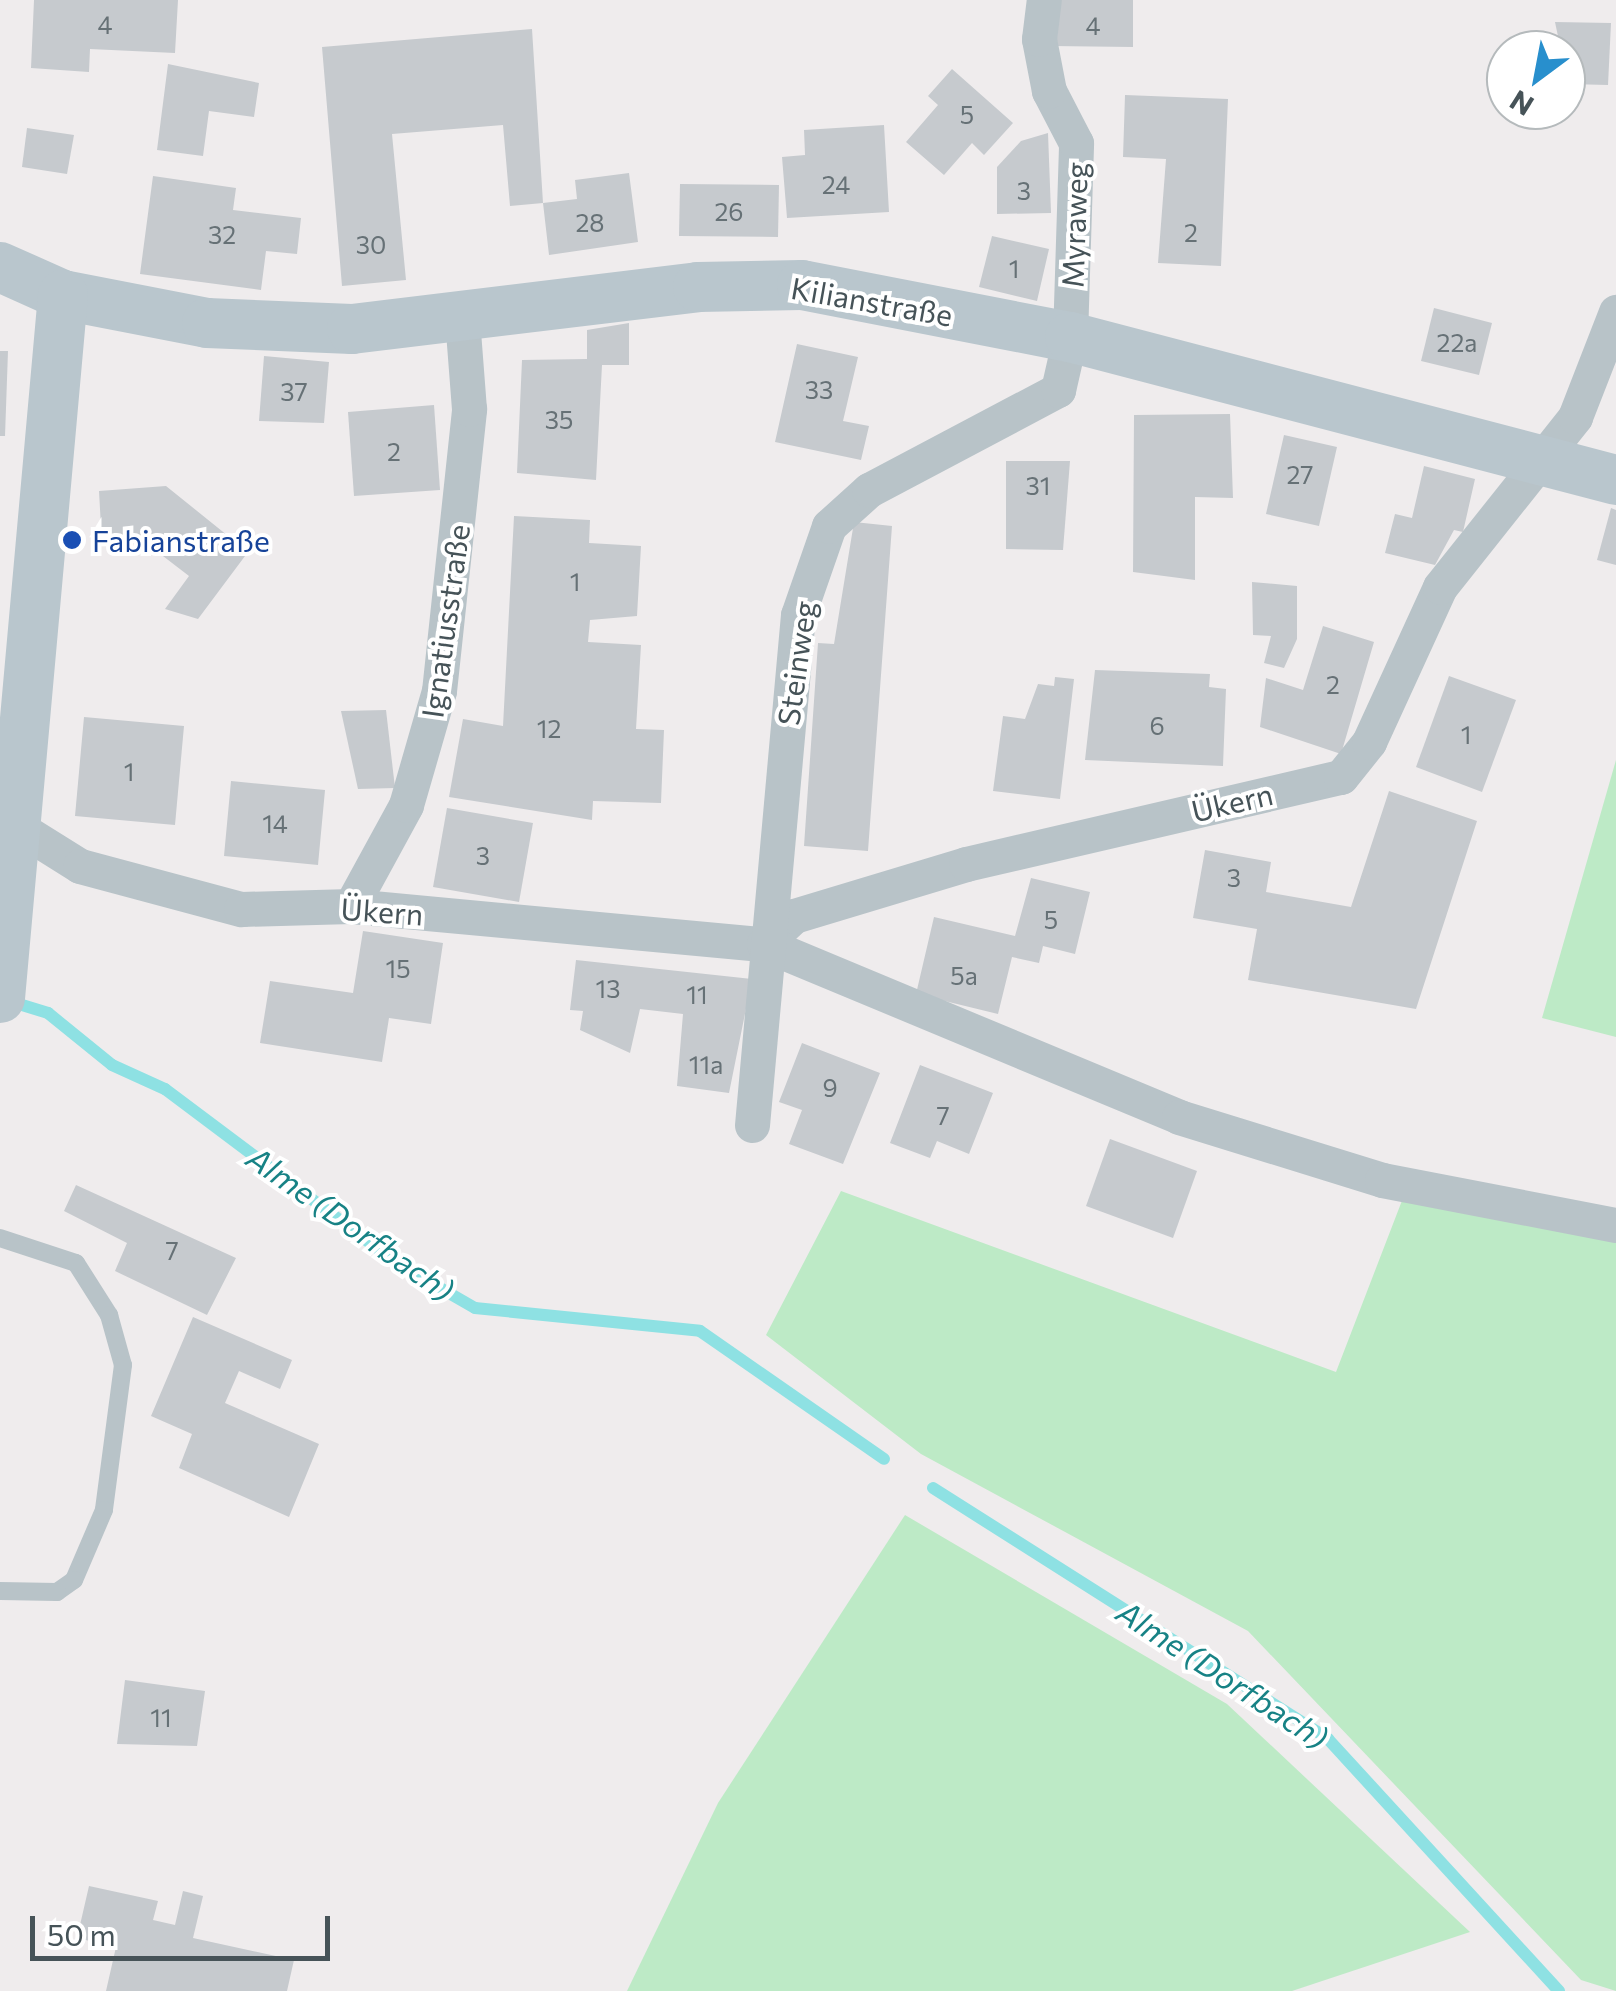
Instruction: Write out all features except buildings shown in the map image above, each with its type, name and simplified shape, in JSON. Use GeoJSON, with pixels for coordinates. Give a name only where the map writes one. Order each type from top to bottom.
{"type":"FeatureCollection","features":[{"type":"Feature","properties":{"kind":"main road","name":"Kilianstraße"},"geometry":{"type":"LineString","coordinates":[[0,267],[63,295],[207,323],[352,329],[698,288],[802,284],[1070,338],[1616,480]]}},
{"type":"Feature","properties":{"kind":"main road"},"geometry":{"type":"LineString","coordinates":[[2,982],[8,821],[63,295]]}},
{"type":"Feature","properties":{"kind":"street","name":"Myraweg"},"geometry":{"type":"LineString","coordinates":[[1044,0],[1039,39],[1049,91],[1076,143],[1070,338]]}},
{"type":"Feature","properties":{"kind":"street","name":"Ükern"},"geometry":{"type":"LineString","coordinates":[[764,944],[794,916],[966,864],[1342,776],[1368,742],[1440,587],[1547,461],[1576,417],[1616,312]]}},
{"type":"Feature","properties":{"kind":"street","name":"Ignatiusstraße"},"geometry":{"type":"LineString","coordinates":[[351,906],[406,805],[438,690],[469,408],[462,318]]}},
{"type":"Feature","properties":{"kind":"street","name":"Steinweg"},"geometry":{"type":"LineString","coordinates":[[752,1124],[772,980],[764,944],[798,615],[829,526],[858,496],[1058,390],[1070,338]]}},
{"type":"Feature","properties":{"kind":"street","name":"Ükern"},"geometry":{"type":"LineString","coordinates":[[8,821],[80,866],[164,893],[242,909],[351,906],[764,944],[1180,1118],[1382,1180],[1616,1225]]}},
{"type":"Feature","properties":{"kind":"lane"},"geometry":{"type":"LineString","coordinates":[[0,1238],[76,1263],[109,1315],[123,1365],[104,1510],[74,1580],[57,1592],[0,1591]]}},
{"type":"Feature","properties":{"kind":"green space"},"geometry":{"type":"Polygon","coordinates":[[[1616,760],[1616,1037],[1542,1018],[1616,760]]]}},
{"type":"Feature","properties":{"kind":"green space"},"geometry":{"type":"Polygon","coordinates":[[[841,1191],[1336,1372],[1403,1198],[1616,1238],[1616,1991],[1581,1980],[1248,1631],[921,1454],[766,1335],[841,1191]]]}},
{"type":"Feature","properties":{"kind":"green space"},"geometry":{"type":"Polygon","coordinates":[[[905,1515],[1227,1704],[1470,1932],[1292,1991],[627,1991],[718,1803],[905,1515]]]}},
{"type":"Feature","properties":{"kind":"waterway","name":"Alme (Dorfbach)"},"geometry":{"type":"LineString","coordinates":[[9,1001],[48,1013],[112,1065],[165,1089],[395,1262],[475,1308],[700,1331],[884,1459]]}},
{"type":"Feature","properties":{"kind":"waterway","name":"Alme (Dorfbach)"},"geometry":{"type":"LineString","coordinates":[[933,1488],[1328,1739],[1559,1991]]}},
{"type":"Feature","properties":{"kind":"place","name":"Fabianstraße"},"geometry":{"type":"Point","coordinates":[72,540]}}]}
